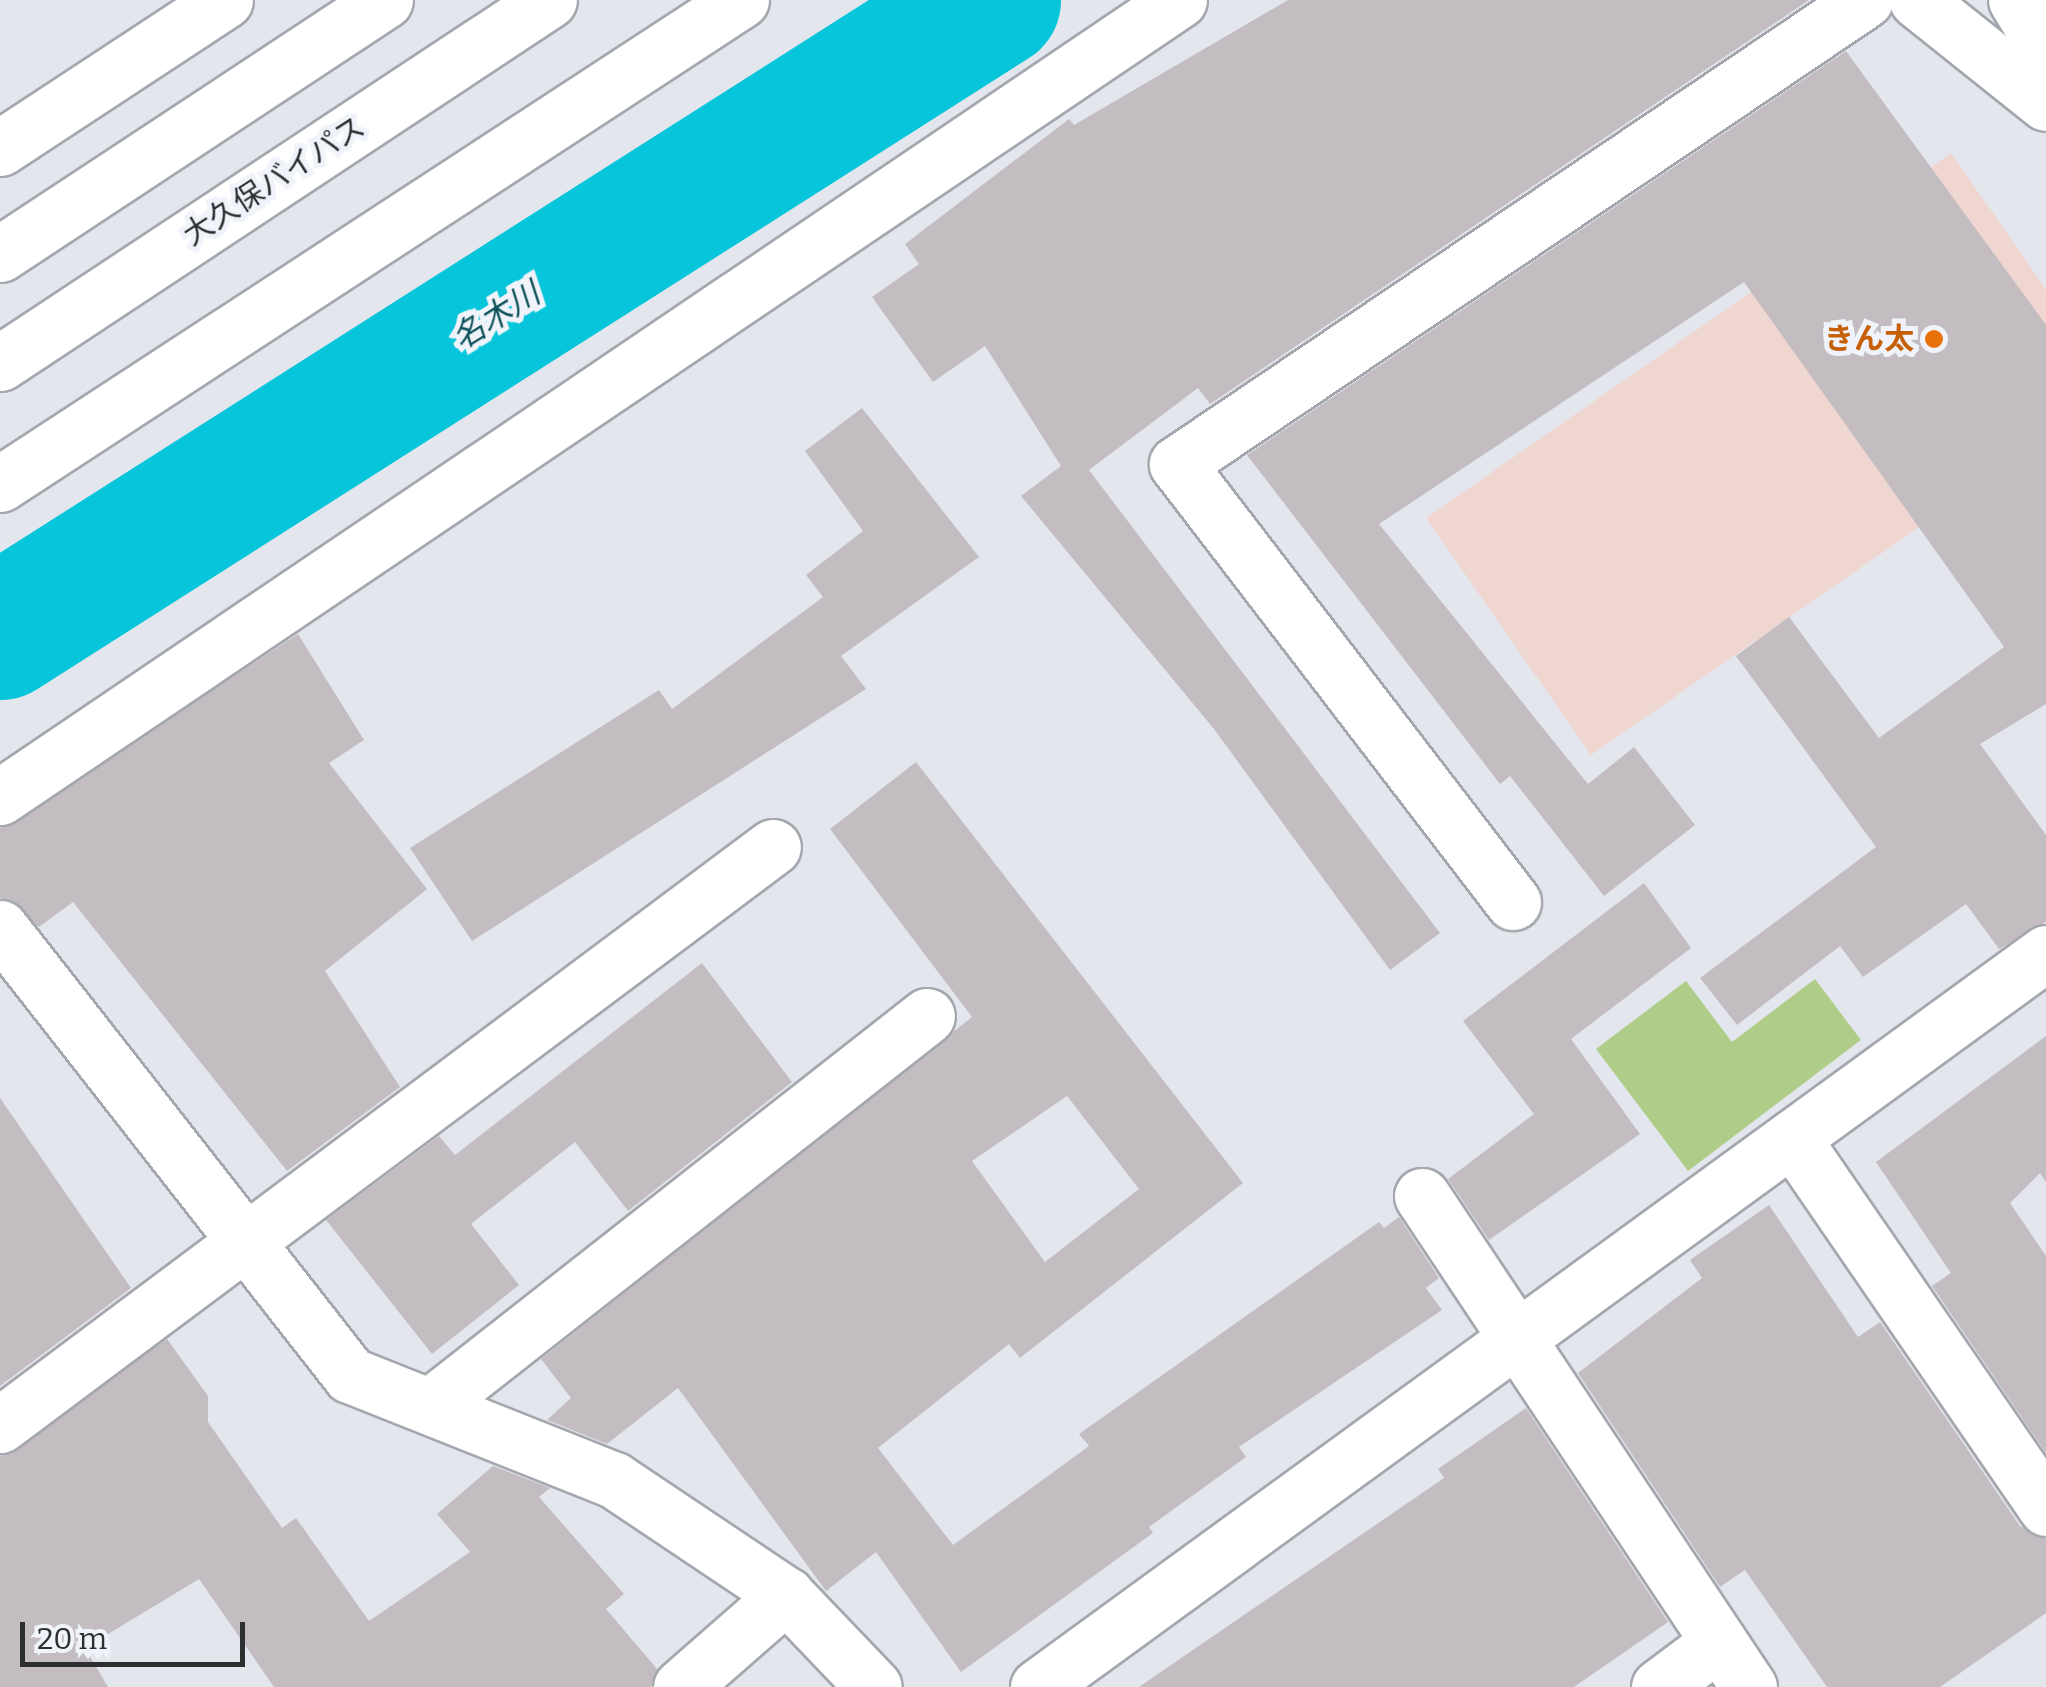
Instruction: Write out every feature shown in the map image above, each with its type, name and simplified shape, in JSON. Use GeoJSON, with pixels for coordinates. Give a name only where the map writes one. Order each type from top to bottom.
{"type":"FeatureCollection","features":[{"type":"Feature","properties":{"kind":"main road"},"geometry":{"type":"LineString","coordinates":[[0,148],[225,0]]}},
{"type":"Feature","properties":{"kind":"main road"},"geometry":{"type":"LineString","coordinates":[[0,254],[385,0]]}},
{"type":"Feature","properties":{"kind":"main road","name":"大久保バイパス"},"geometry":{"type":"LineString","coordinates":[[0,362],[549,0]]}},
{"type":"Feature","properties":{"kind":"main road"},"geometry":{"type":"LineString","coordinates":[[0,484],[741,0]]}},
{"type":"Feature","properties":{"kind":"main road"},"geometry":{"type":"LineString","coordinates":[[0,797],[1180,0]]}},
{"type":"Feature","properties":{"kind":"main road"},"geometry":{"type":"LineString","coordinates":[[1513,902],[1177,464],[1865,0]]}},
{"type":"Feature","properties":{"kind":"main road"},"geometry":{"type":"LineString","coordinates":[[1916,0],[2046,104]]}},
{"type":"Feature","properties":{"kind":"main road"},"geometry":{"type":"LineString","coordinates":[[2016,0],[2046,49]]}},
{"type":"Feature","properties":{"kind":"main road"},"geometry":{"type":"LineString","coordinates":[[0,1425],[248,1248],[773,847]]}},
{"type":"Feature","properties":{"kind":"main road"},"geometry":{"type":"LineString","coordinates":[[0,928],[350,1375],[434,1404],[614,1480],[786,1595],[874,1687]]}},
{"type":"Feature","properties":{"kind":"main road"},"geometry":{"type":"LineString","coordinates":[[1038,1687],[2046,953]]}},
{"type":"Feature","properties":{"kind":"main road"},"geometry":{"type":"LineString","coordinates":[[434,1404],[927,1016]]}},
{"type":"Feature","properties":{"kind":"main road"},"geometry":{"type":"LineString","coordinates":[[1792,1138],[2046,1508]]}},
{"type":"Feature","properties":{"kind":"main road"},"geometry":{"type":"LineString","coordinates":[[1422,1196],[1523,1334],[1750,1687]]}},
{"type":"Feature","properties":{"kind":"main road"},"geometry":{"type":"LineString","coordinates":[[681,1687],[786,1595]]}},
{"type":"Feature","properties":{"kind":"main road"},"geometry":{"type":"LineString","coordinates":[[1658,1687],[1719,1642]]}},
{"type":"Feature","properties":{"kind":"shaded area"},"geometry":{"type":"Polygon","coordinates":[[[1951,153],[2046,289],[2046,439],[1591,755],[1426,518],[1951,153]]]}},
{"type":"Feature","properties":{"kind":"green space"},"geometry":{"type":"Polygon","coordinates":[[[1815,979],[1861,1040],[1688,1171],[1596,1049],[1686,981],[1732,1042],[1815,979]]]}},
{"type":"Feature","properties":{"kind":"building"},"geometry":{"type":"Polygon","coordinates":[[[1288,0],[1809,0],[1210,404],[1198,388],[1089,470],[1440,933],[1390,970],[1214,729],[1021,496],[1061,466],[985,346],[933,382],[872,297],[919,264],[905,244],[1069,119],[1074,125],[1288,0]]]}},
{"type":"Feature","properties":{"kind":"building"},"geometry":{"type":"Polygon","coordinates":[[[1846,51],[2046,325],[2046,704],[1980,744],[2046,835],[2046,922],[1999,949],[1966,904],[1863,977],[1840,946],[1737,1025],[1700,978],[1876,847],[1736,656],[1789,617],[1879,738],[2004,647],[1744,282],[1379,524],[1588,784],[1634,747],[1695,825],[1604,896],[1510,776],[1500,784],[1247,455],[1846,51]]]}},
{"type":"Feature","properties":{"kind":"building"},"geometry":{"type":"Polygon","coordinates":[[[862,408],[979,557],[841,656],[866,689],[472,941],[410,848],[659,690],[672,709],[823,597],[806,575],[863,531],[805,451],[862,408]]]}},
{"type":"Feature","properties":{"kind":"building"},"geometry":{"type":"Polygon","coordinates":[[[298,634],[364,740],[329,763],[427,889],[325,971],[400,1087],[287,1171],[73,902],[39,927],[0,897],[0,828],[298,634]]]}},
{"type":"Feature","properties":{"kind":"building"},"geometry":{"type":"Polygon","coordinates":[[[916,762],[1243,1183],[1020,1358],[1009,1344],[878,1448],[953,1545],[1089,1446],[1079,1434],[1379,1222],[1384,1228],[1399,1217],[1439,1278],[1426,1288],[1442,1310],[1239,1447],[1246,1457],[1149,1527],[1153,1533],[961,1672],[876,1552],[826,1591],[678,1388],[607,1444],[547,1420],[571,1398],[541,1359],[972,1017],[830,829],[916,762]],[[1067,1096],[972,1161],[1045,1262],[1139,1189],[1067,1096]]]}},
{"type":"Feature","properties":{"kind":"building"},"geometry":{"type":"Polygon","coordinates":[[[1644,883],[1691,948],[1571,1039],[1640,1134],[1489,1240],[1448,1179],[1534,1114],[1463,1021],[1644,883]]]}},
{"type":"Feature","properties":{"kind":"building"},"geometry":{"type":"Polygon","coordinates":[[[702,963],[792,1082],[628,1211],[575,1142],[471,1224],[519,1285],[432,1354],[326,1220],[439,1136],[455,1155],[702,963]]]}},
{"type":"Feature","properties":{"kind":"building"},"geometry":{"type":"Polygon","coordinates":[[[2046,1036],[2046,1182],[2040,1173],[2010,1203],[2046,1256],[2046,1453],[1932,1286],[1951,1273],[1876,1162],[2046,1036]]]}},
{"type":"Feature","properties":{"kind":"building"},"geometry":{"type":"Polygon","coordinates":[[[0,1098],[131,1288],[0,1386],[0,1098]]]}},
{"type":"Feature","properties":{"kind":"building"},"geometry":{"type":"Polygon","coordinates":[[[1769,1205],[1858,1337],[1880,1322],[2020,1526],[2046,1539],[2046,1613],[1940,1687],[1827,1687],[1745,1570],[1720,1587],[1578,1373],[1702,1278],[1690,1260],[1769,1205]]]}},
{"type":"Feature","properties":{"kind":"building"},"geometry":{"type":"Polygon","coordinates":[[[167,1339],[208,1396],[208,1422],[282,1528],[296,1518],[369,1621],[470,1552],[437,1514],[493,1466],[550,1488],[539,1497],[624,1594],[606,1609],[657,1669],[651,1687],[274,1687],[199,1579],[85,1648],[108,1687],[0,1687],[0,1456],[167,1339]]]}},
{"type":"Feature","properties":{"kind":"building"},"geometry":{"type":"Polygon","coordinates":[[[1526,1408],[1668,1622],[1574,1687],[1139,1687],[1444,1478],[1438,1469],[1526,1408]]]}},
{"type":"Feature","properties":{"kind":"waterway","name":"名木川"},"geometry":{"type":"LineString","coordinates":[[0,632],[993,0]]}},
{"type":"Feature","properties":{"kind":"place","name":"きん太"},"geometry":{"type":"Point","coordinates":[1934,339]}}]}
